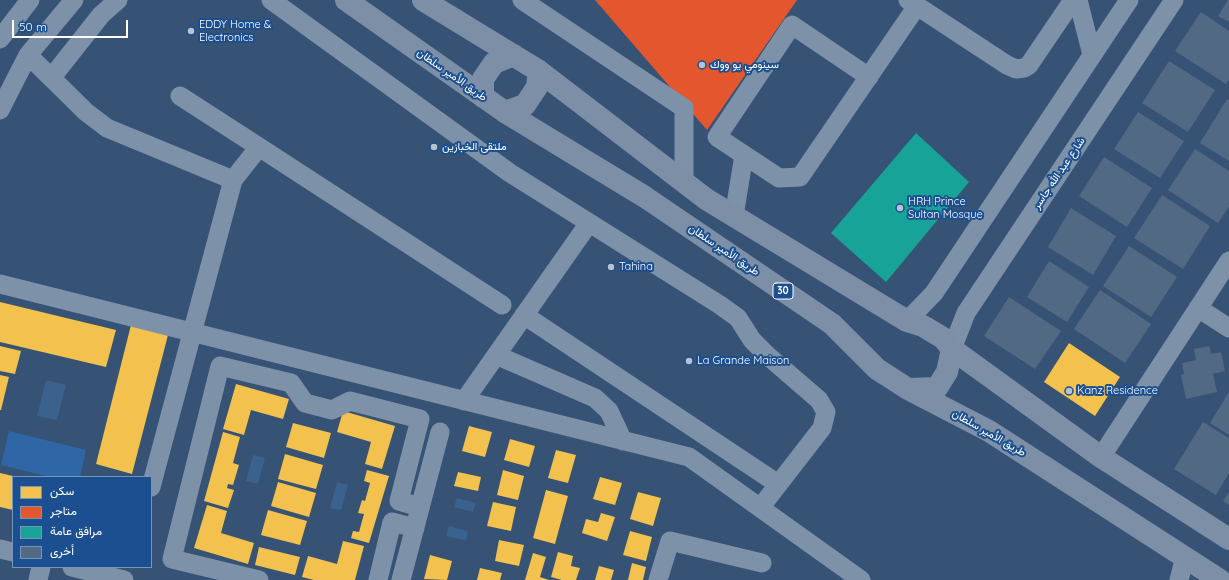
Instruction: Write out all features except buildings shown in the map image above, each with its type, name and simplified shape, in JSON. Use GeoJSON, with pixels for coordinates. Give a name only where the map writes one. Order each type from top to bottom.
{"type":"FeatureCollection","features":[{"type":"Feature","properties":{"kind":"main road","name":"طريق الأمير سلطان"},"geometry":{"type":"LineString","coordinates":[[346,0],[505,112],[645,197],[832,324],[877,369],[908,389],[988,430],[1220,580]]}},
{"type":"Feature","properties":{"kind":"main road"},"geometry":{"type":"LineString","coordinates":[[423,0],[539,71],[706,199],[907,321],[923,326],[943,338],[952,349],[1101,457],[1229,539]]}},
{"type":"Feature","properties":{"kind":"main road"},"geometry":{"type":"LineString","coordinates":[[483,97],[483,79],[494,63],[514,55]]}},
{"type":"Feature","properties":{"kind":"main road"},"geometry":{"type":"LineString","coordinates":[[505,112],[525,105],[537,87],[539,71]]}},
{"type":"Feature","properties":{"kind":"main road"},"geometry":{"type":"LineString","coordinates":[[908,389],[937,388],[947,372],[952,349]]}},
{"type":"Feature","properties":{"kind":"street"},"geometry":{"type":"LineString","coordinates":[[0,39],[30,0]]}},
{"type":"Feature","properties":{"kind":"street"},"geometry":{"type":"LineString","coordinates":[[0,110],[28,55],[74,0]]}},
{"type":"Feature","properties":{"kind":"street"},"geometry":{"type":"LineString","coordinates":[[52,77],[101,15],[118,0]]}},
{"type":"Feature","properties":{"kind":"street"},"geometry":{"type":"LineString","coordinates":[[271,0],[510,174],[726,309],[738,318],[752,340],[768,356],[819,400],[826,412],[822,428],[760,508]]}},
{"type":"Feature","properties":{"kind":"street"},"geometry":{"type":"LineString","coordinates":[[522,0],[684,108],[684,182]]}},
{"type":"Feature","properties":{"kind":"street"},"geometry":{"type":"LineString","coordinates":[[869,77],[792,25],[717,137],[778,178],[800,177],[869,77],[913,3],[1007,65],[1016,69],[1024,68],[1030,65],[1073,0]]}},
{"type":"Feature","properties":{"kind":"street"},"geometry":{"type":"LineString","coordinates":[[1078,0],[1092,54]]}},
{"type":"Feature","properties":{"kind":"street"},"geometry":{"type":"LineString","coordinates":[[907,321],[934,293],[1129,0]]}},
{"type":"Feature","properties":{"kind":"street","name":"شارع عبد الله جاسر"},"geometry":{"type":"LineString","coordinates":[[952,349],[966,313],[1174,0]]}},
{"type":"Feature","properties":{"kind":"street"},"geometry":{"type":"LineString","coordinates":[[28,55],[86,112],[107,128],[233,180]]}},
{"type":"Feature","properties":{"kind":"street"},"geometry":{"type":"LineString","coordinates":[[180,96],[502,305]]}},
{"type":"Feature","properties":{"kind":"street"},"geometry":{"type":"LineString","coordinates":[[152,483],[233,180],[259,148]]}},
{"type":"Feature","properties":{"kind":"street"},"geometry":{"type":"LineString","coordinates":[[734,216],[744,155]]}},
{"type":"Feature","properties":{"kind":"street"},"geometry":{"type":"LineString","coordinates":[[464,400],[589,223]]}},
{"type":"Feature","properties":{"kind":"street"},"geometry":{"type":"LineString","coordinates":[[1101,457],[1229,261]]}},
{"type":"Feature","properties":{"kind":"street"},"geometry":{"type":"LineString","coordinates":[[0,284],[689,457],[861,580]]}},
{"type":"Feature","properties":{"kind":"street"},"geometry":{"type":"LineString","coordinates":[[1198,308],[1229,328]]}},
{"type":"Feature","properties":{"kind":"street"},"geometry":{"type":"LineString","coordinates":[[524,315],[778,484]]}},
{"type":"Feature","properties":{"kind":"street"},"geometry":{"type":"LineString","coordinates":[[496,355],[595,398],[609,411],[623,441]]}},
{"type":"Feature","properties":{"kind":"street"},"geometry":{"type":"LineString","coordinates":[[259,580],[172,559],[220,366],[291,383],[306,403],[332,410],[350,401],[420,419],[399,501],[420,507]]}},
{"type":"Feature","properties":{"kind":"street"},"geometry":{"type":"LineString","coordinates":[[401,580],[440,432]]}},
{"type":"Feature","properties":{"kind":"street"},"geometry":{"type":"LineString","coordinates":[[378,580],[392,522],[415,528]]}},
{"type":"Feature","properties":{"kind":"street"},"geometry":{"type":"LineString","coordinates":[[658,580],[670,541],[762,563]]}},
{"type":"Feature","properties":{"kind":"street"},"geometry":{"type":"LineString","coordinates":[[0,549],[12,552]]}},
{"type":"Feature","properties":{"kind":"street"},"geometry":{"type":"LineString","coordinates":[[1179,580],[1185,557]]}},
{"type":"Feature","properties":{"kind":"street"},"geometry":{"type":"LineString","coordinates":[[38,580],[41,568]]}},
{"type":"Feature","properties":{"kind":"street"},"geometry":{"type":"LineString","coordinates":[[76,568],[125,580],[130,568]]}},
{"type":"Feature","properties":{"kind":"shaded area"},"geometry":{"type":"Polygon","coordinates":[[[46,380],[66,385],[57,420],[37,416],[46,380]]]}},
{"type":"Feature","properties":{"kind":"shaded area"},"geometry":{"type":"Polygon","coordinates":[[[9,431],[86,450],[80,476],[45,476],[1,465],[9,431]]]}},
{"type":"Feature","properties":{"kind":"shaded area"},"geometry":{"type":"Polygon","coordinates":[[[253,455],[265,458],[258,484],[246,481],[253,455]]]}},
{"type":"Feature","properties":{"kind":"shaded area"},"geometry":{"type":"Polygon","coordinates":[[[337,482],[348,485],[341,510],[330,508],[337,482]]]}},
{"type":"Feature","properties":{"kind":"shaded area"},"geometry":{"type":"Polygon","coordinates":[[[457,498],[476,503],[473,512],[454,507],[457,498]]]}},
{"type":"Feature","properties":{"kind":"shaded area"},"geometry":{"type":"Polygon","coordinates":[[[449,526],[468,531],[466,541],[446,536],[449,526]]]}},
{"type":"Feature","properties":{"kind":"place","name":"EDDY Home & Electronics"},"geometry":{"type":"Point","coordinates":[191,31]}},
{"type":"Feature","properties":{"kind":"place","name":"سينومي يو ووك"},"geometry":{"type":"Point","coordinates":[702,65]}},
{"type":"Feature","properties":{"kind":"place","name":"ملتقى الخبازين"},"geometry":{"type":"Point","coordinates":[434,147]}},
{"type":"Feature","properties":{"kind":"place","name":"HRH Prince Sultan Mosque"},"geometry":{"type":"Point","coordinates":[900,208]}},
{"type":"Feature","properties":{"kind":"place","name":"Tahina"},"geometry":{"type":"Point","coordinates":[611,267]}},
{"type":"Feature","properties":{"kind":"place","name":"La Grande Maison"},"geometry":{"type":"Point","coordinates":[689,361]}},
{"type":"Feature","properties":{"kind":"place","name":"Kanz Residence"},"geometry":{"type":"Point","coordinates":[1069,391]}}]}
